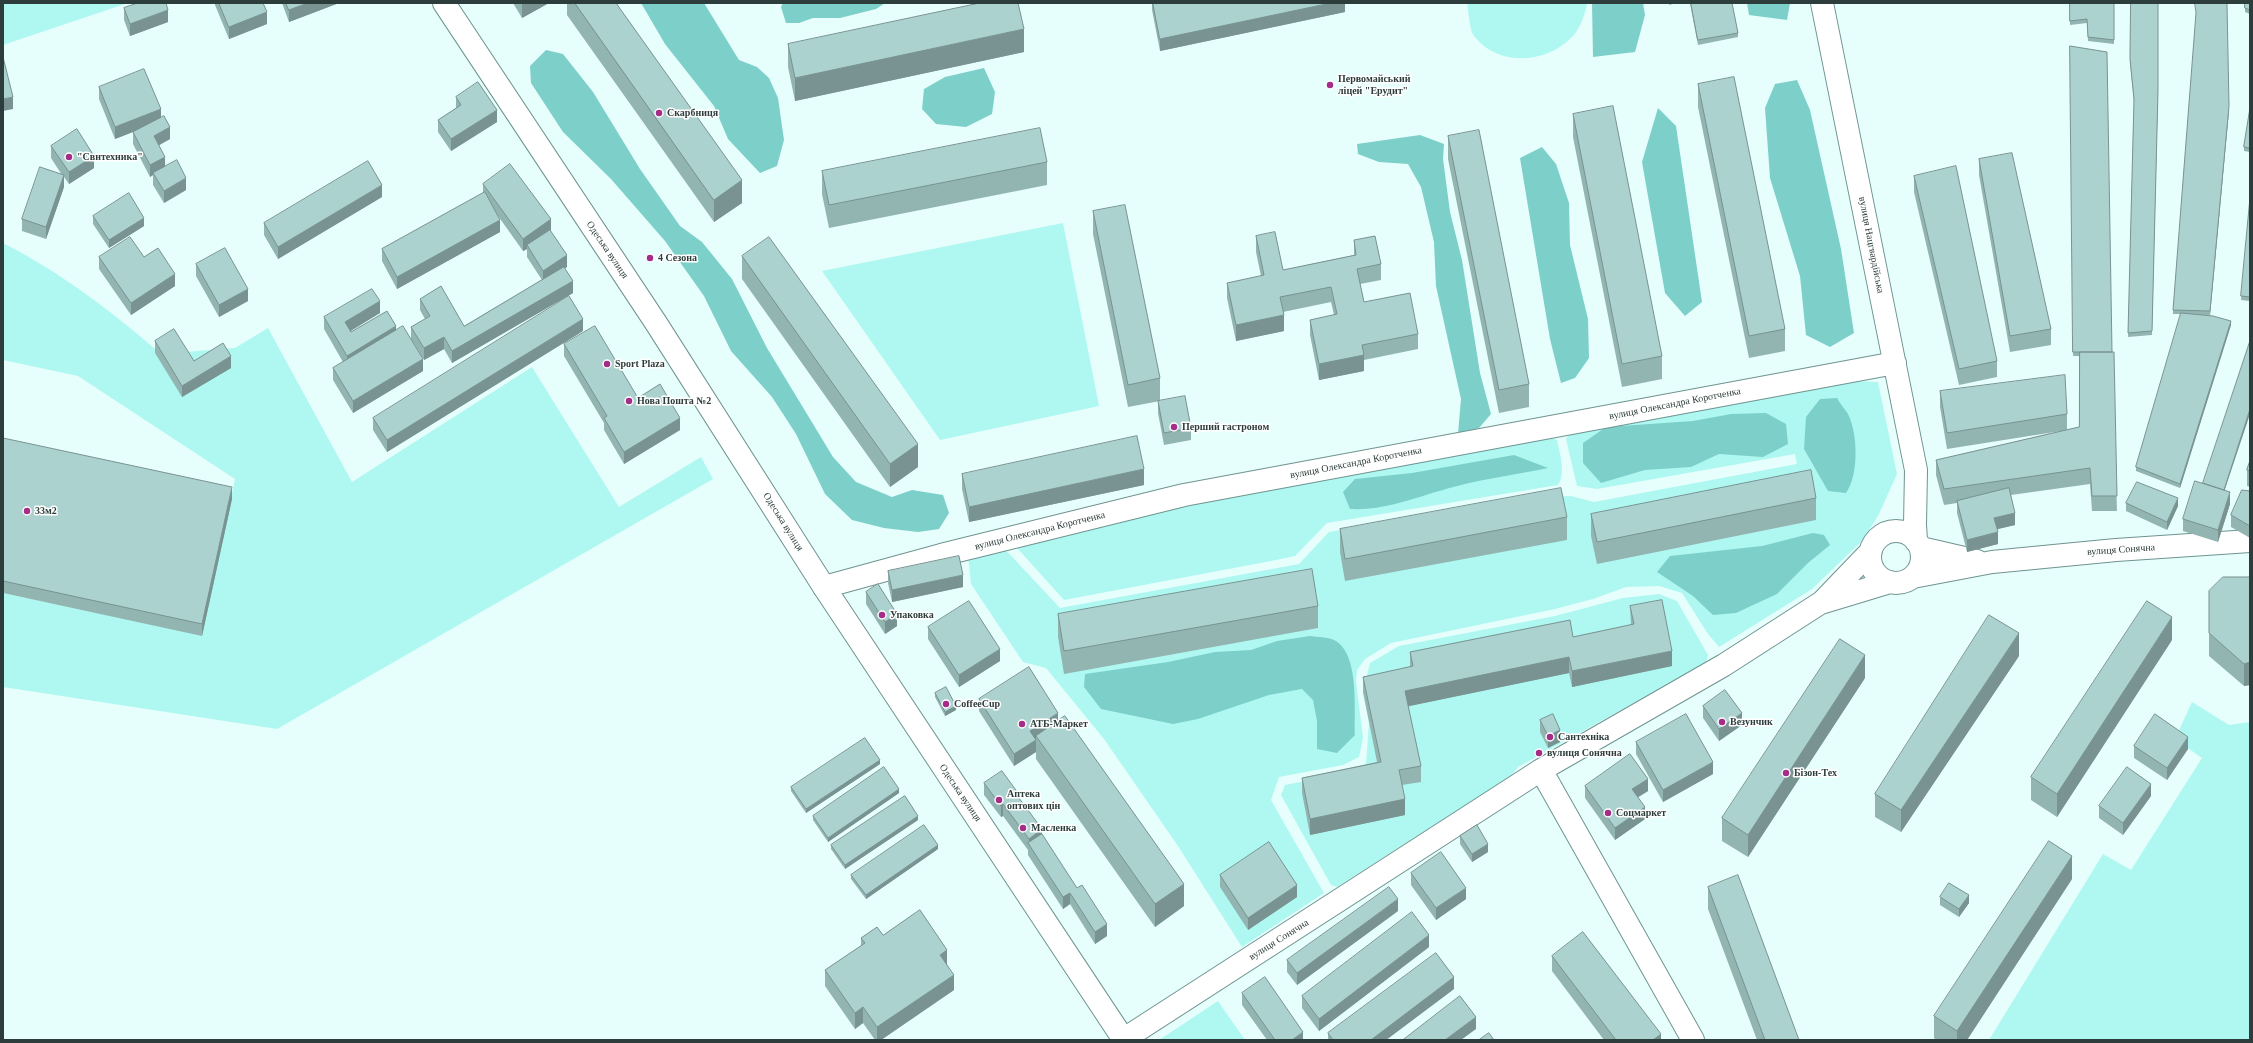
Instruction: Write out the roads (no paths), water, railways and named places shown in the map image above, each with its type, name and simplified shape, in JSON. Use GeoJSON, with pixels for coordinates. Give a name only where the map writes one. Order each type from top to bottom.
{"type":"FeatureCollection","features":[{"type":"Feature","properties":{"kind":"street","name":"Одеська вулиця"},"geometry":{"type":"LineString","coordinates":[[444,3],[656,322],[824,587],[1124,1040]]}},
{"type":"Feature","properties":{"kind":"street","name":"вулиця Нацгвардійська"},"geometry":{"type":"LineString","coordinates":[[1822,3],[1916,470],[1917,488],[1915,511],[1919,544]]}},
{"type":"Feature","properties":{"kind":"street","name":"вулиця Олександра Коротченка"},"geometry":{"type":"LineString","coordinates":[[824,587],[941,555],[1184,495],[1895,363]]}},
{"type":"Feature","properties":{"kind":"street"},"geometry":{"type":"LineString","coordinates":[[1876,544],[1895,531],[1910,535],[1919,544],[1922,564],[1913,577],[1902,582],[1890,582],[1882,579],[1872,567],[1876,544],[1906,507],[1917,488]]}},
{"type":"Feature","properties":{"kind":"street","name":"вулиця Сонячна"},"geometry":{"type":"LineString","coordinates":[[1913,577],[1992,562],[2116,550],[2250,541]]}},
{"type":"Feature","properties":{"kind":"street","name":"вулиця Сонячна"},"geometry":{"type":"LineString","coordinates":[[1124,1040],[1541,770],[1724,665],[1822,602],[1876,544]]}},
{"type":"Feature","properties":{"kind":"street","name":"вулиця Сонячна"},"geometry":{"type":"LineString","coordinates":[[1919,544],[1965,559],[1992,562]]}},
{"type":"Feature","properties":{"kind":"street","name":"вулиця Сонячна"},"geometry":{"type":"LineString","coordinates":[[1822,602],[1890,582]]}},
{"type":"Feature","properties":{"kind":"street"},"geometry":{"type":"LineString","coordinates":[[1541,770],[1693,1040]]}},
{"type":"Feature","properties":{"kind":"place","name":"Первомайський ліцей \"Ерудит\""},"geometry":{"type":"Point","coordinates":[1330,85]}},
{"type":"Feature","properties":{"kind":"place","name":"Скарбниця"},"geometry":{"type":"Point","coordinates":[659,113]}},
{"type":"Feature","properties":{"kind":"place","name":"\"Свнтехника\""},"geometry":{"type":"Point","coordinates":[69,157]}},
{"type":"Feature","properties":{"kind":"place","name":"4 Сезона"},"geometry":{"type":"Point","coordinates":[650,258]}},
{"type":"Feature","properties":{"kind":"place","name":"Sport Plaza"},"geometry":{"type":"Point","coordinates":[607,364]}},
{"type":"Feature","properties":{"kind":"place","name":"Нова Пошта №2"},"geometry":{"type":"Point","coordinates":[629,401]}},
{"type":"Feature","properties":{"kind":"place","name":"Перший гастроном"},"geometry":{"type":"Point","coordinates":[1174,427]}},
{"type":"Feature","properties":{"kind":"place","name":"33м2"},"geometry":{"type":"Point","coordinates":[27,511]}},
{"type":"Feature","properties":{"kind":"place","name":"Упаковка"},"geometry":{"type":"Point","coordinates":[882,615]}},
{"type":"Feature","properties":{"kind":"place","name":"CoffeeCup"},"geometry":{"type":"Point","coordinates":[946,704]}},
{"type":"Feature","properties":{"kind":"place","name":"Везунчик"},"geometry":{"type":"Point","coordinates":[1722,722]}},
{"type":"Feature","properties":{"kind":"place","name":"АТБ-Маркет"},"geometry":{"type":"Point","coordinates":[1022,724]}},
{"type":"Feature","properties":{"kind":"place","name":"Сантехніка"},"geometry":{"type":"Point","coordinates":[1550,737]}},
{"type":"Feature","properties":{"kind":"place","name":"вулиця Сонячна"},"geometry":{"type":"Point","coordinates":[1539,753]}},
{"type":"Feature","properties":{"kind":"place","name":"Бізон-Тех"},"geometry":{"type":"Point","coordinates":[1786,773]}},
{"type":"Feature","properties":{"kind":"place","name":"Аптека оптових цін"},"geometry":{"type":"Point","coordinates":[999,800]}},
{"type":"Feature","properties":{"kind":"place","name":"Соцмаркет"},"geometry":{"type":"Point","coordinates":[1608,813]}},
{"type":"Feature","properties":{"kind":"place","name":"Масленка"},"geometry":{"type":"Point","coordinates":[1023,828]}}]}
